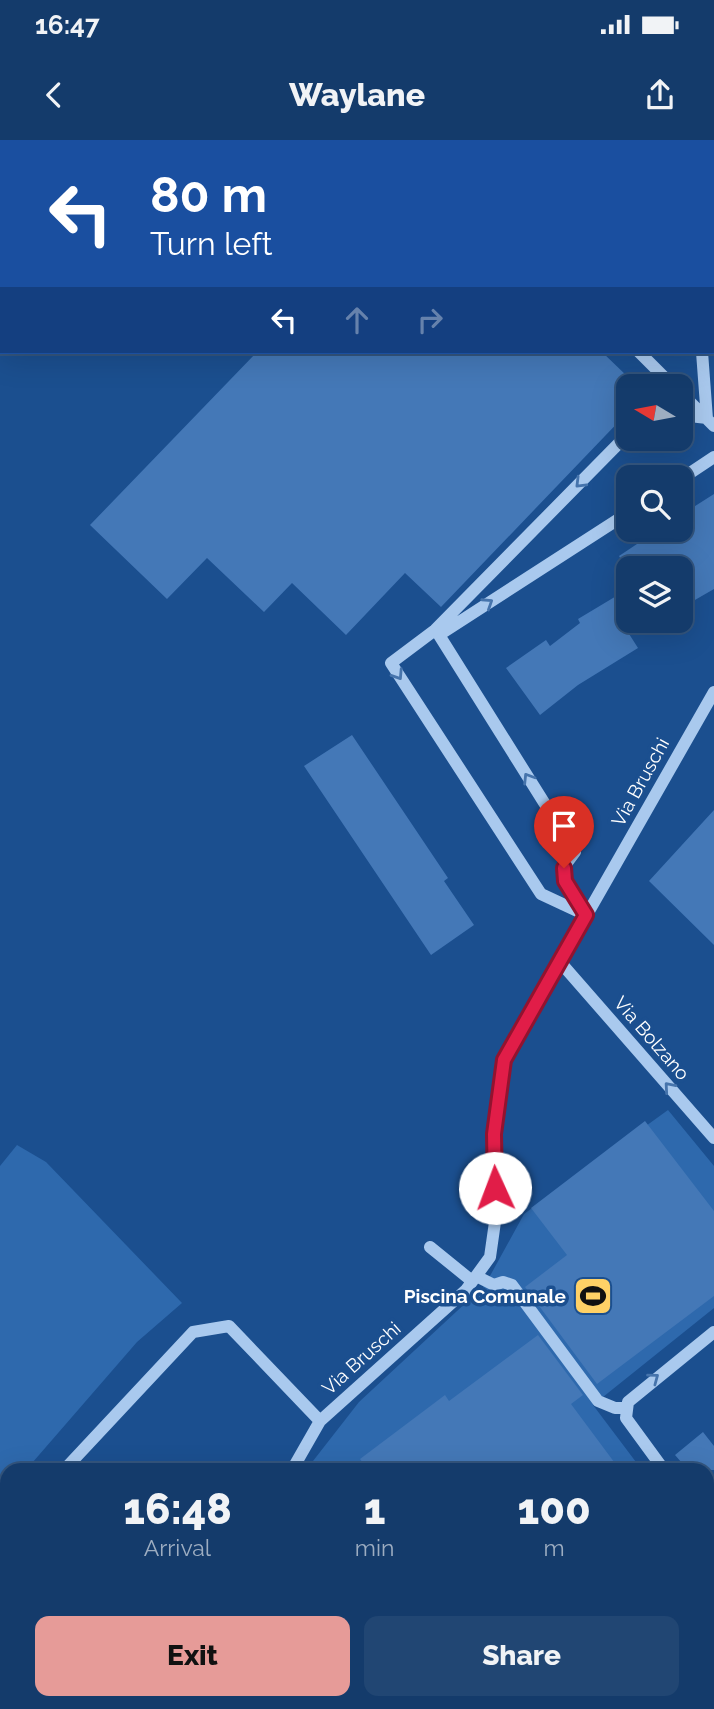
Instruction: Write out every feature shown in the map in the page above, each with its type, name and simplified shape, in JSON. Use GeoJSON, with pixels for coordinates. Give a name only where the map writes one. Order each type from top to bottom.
{"type":"FeatureCollection","features":[{"type":"Feature","properties":{"kind":"street"},"geometry":{"type":"LineString","coordinates":[[641,354],[657,374]]}},
{"type":"Feature","properties":{"kind":"street"},"geometry":{"type":"LineString","coordinates":[[702,354],[710,422]]}},
{"type":"Feature","properties":{"kind":"street"},"geometry":{"type":"LineString","coordinates":[[693,405],[710,422]]}},
{"type":"Feature","properties":{"kind":"street"},"geometry":{"type":"LineString","coordinates":[[437,632],[616,446]]}},
{"type":"Feature","properties":{"kind":"street"},"geometry":{"type":"LineString","coordinates":[[693,471],[709,461],[714,474]]}},
{"type":"Feature","properties":{"kind":"street"},"geometry":{"type":"LineString","coordinates":[[586,915],[541,894],[391,663],[616,520]]}},
{"type":"Feature","properties":{"kind":"street"},"geometry":{"type":"LineString","coordinates":[[437,632],[575,852],[564,868],[565,881],[586,915]]}},
{"type":"Feature","properties":{"kind":"street","name":"Via Bruschi"},"geometry":{"type":"LineString","coordinates":[[296,1463],[320,1421],[474,1279],[490,1257],[496,1215],[494,1134],[504,1060],[714,692]]}},
{"type":"Feature","properties":{"kind":"street","name":"Via Bolzano"},"geometry":{"type":"LineString","coordinates":[[561,963],[714,1138]]}},
{"type":"Feature","properties":{"kind":"street"},"geometry":{"type":"LineString","coordinates":[[430,1247],[474,1279],[494,1285],[503,1282],[512,1285],[598,1401],[615,1408],[626,1408]]}},
{"type":"Feature","properties":{"kind":"street","name":"Via Bruschi"},"geometry":{"type":"LineString","coordinates":[[71,1463],[193,1332],[229,1326],[320,1421]]}},
{"type":"Feature","properties":{"kind":"street"},"geometry":{"type":"LineString","coordinates":[[659,1463],[626,1418],[626,1408],[631,1396],[714,1332]]}},
{"type":"Feature","properties":{"kind":"shaded area","name":"Piscina Comunale"},"geometry":{"type":"Polygon","coordinates":[[[668,1110],[714,1166],[714,1308],[593,1405],[637,1463],[311,1463],[359,1402],[485,1285],[524,1214],[668,1110]]]}},
{"type":"Feature","properties":{"kind":"shaded area"},"geometry":{"type":"Polygon","coordinates":[[[17,1145],[46,1162],[182,1303],[137,1342],[32,1463],[0,1463],[0,1166],[17,1145]]]}},
{"type":"Feature","properties":{"kind":"building"},"geometry":{"type":"Polygon","coordinates":[[[255,354],[604,354],[625,374],[616,374],[616,425],[441,607],[405,573],[346,635],[292,583],[264,612],[207,558],[167,599],[90,525],[255,354]]]}},
{"type":"Feature","properties":{"kind":"building"},"geometry":{"type":"Polygon","coordinates":[[[714,494],[714,589],[693,601],[693,556],[619,556],[640,542],[693,542],[693,507],[714,494]]]}},
{"type":"Feature","properties":{"kind":"building"},"geometry":{"type":"Polygon","coordinates":[[[616,596],[616,633],[628,633],[638,648],[578,685],[540,715],[506,668],[546,640],[550,646],[580,623],[578,619],[616,596]]]}},
{"type":"Feature","properties":{"kind":"building"},"geometry":{"type":"Polygon","coordinates":[[[352,735],[448,878],[444,881],[474,925],[431,955],[304,766],[352,735]]]}},
{"type":"Feature","properties":{"kind":"building"},"geometry":{"type":"Polygon","coordinates":[[[714,810],[714,945],[649,881],[714,810]]]}},
{"type":"Feature","properties":{"kind":"building"},"geometry":{"type":"Polygon","coordinates":[[[645,1121],[714,1211],[714,1296],[597,1384],[525,1287],[567,1255],[531,1208],[645,1121]]]}},
{"type":"Feature","properties":{"kind":"building"},"geometry":{"type":"Polygon","coordinates":[[[538,1335],[583,1395],[571,1404],[615,1463],[363,1463],[360,1459],[445,1395],[449,1401],[538,1335]]]}},
{"type":"Feature","properties":{"kind":"building"},"geometry":{"type":"Polygon","coordinates":[[[703,1432],[714,1446],[714,1463],[682,1463],[675,1455],[703,1432]]]}},
{"type":"Feature","properties":{"kind":"place","name":"Piscina Comunale"},"geometry":{"type":"Point","coordinates":[593,1296]}},
{"type":"Feature","properties":{"kind":"route"},"geometry":{"type":"LineString","coordinates":[[495,1188],[494,1134],[504,1060],[586,915],[565,881],[564,868]]}}]}
